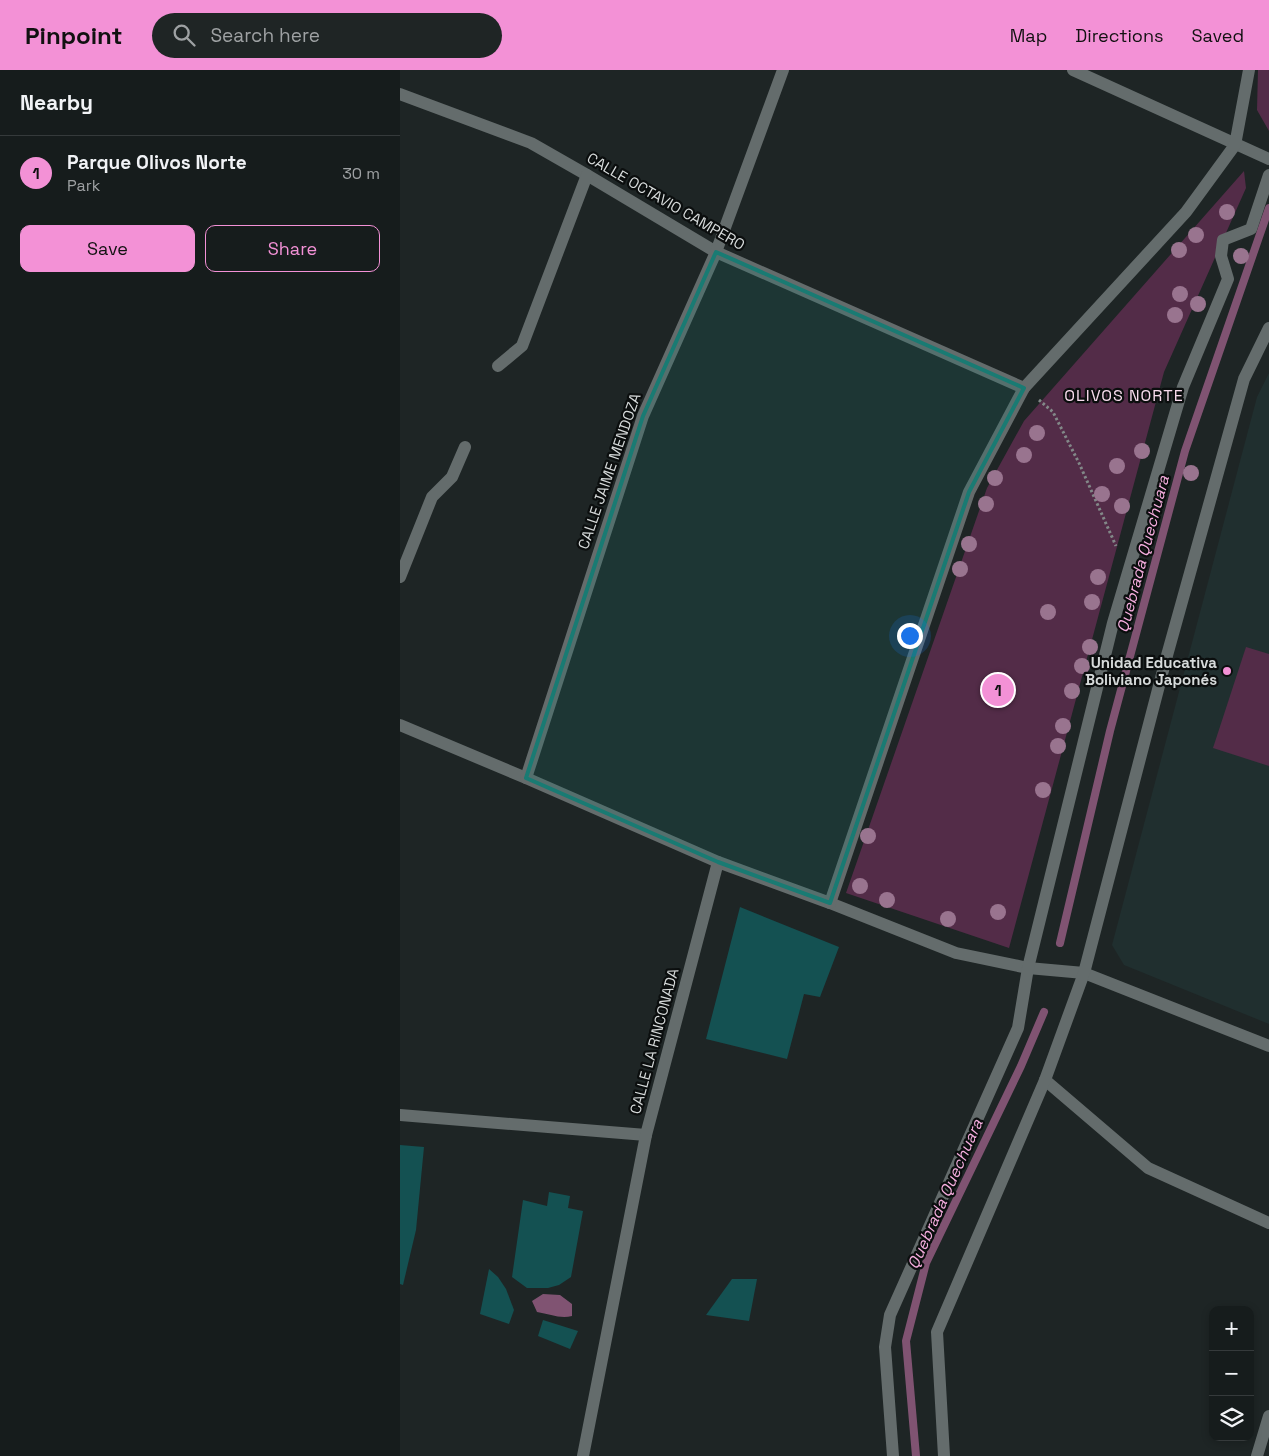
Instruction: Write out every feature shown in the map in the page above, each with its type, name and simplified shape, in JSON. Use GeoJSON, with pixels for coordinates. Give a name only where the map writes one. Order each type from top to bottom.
{"type":"FeatureCollection","features":[{"type":"Feature","properties":{"kind":"street","name":"CALLE JAIME MENDOZA"},"geometry":{"type":"LineString","coordinates":[[526,778],[643,416],[716,252],[783,70]]}},
{"type":"Feature","properties":{"kind":"street"},"geometry":{"type":"LineString","coordinates":[[1073,70],[1269,159]]}},
{"type":"Feature","properties":{"kind":"street"},"geometry":{"type":"LineString","coordinates":[[830,904],[969,492],[1024,388],[1186,212],[1235,144],[1249,70]]}},
{"type":"Feature","properties":{"kind":"street","name":"CALLE OCTAVIO CAMPERO"},"geometry":{"type":"LineString","coordinates":[[400,94],[531,143],[716,252],[1024,388]]}},
{"type":"Feature","properties":{"kind":"street"},"geometry":{"type":"LineString","coordinates":[[498,366],[522,346],[587,175]]}},
{"type":"Feature","properties":{"kind":"street"},"geometry":{"type":"LineString","coordinates":[[893,1456],[885,1348],[890,1315],[1018,1028],[1028,968],[1113,623],[1184,387],[1228,279],[1221,256],[1223,240],[1252,229],[1269,175]]}},
{"type":"Feature","properties":{"kind":"street"},"geometry":{"type":"LineString","coordinates":[[944,1456],[937,1332],[1045,1080],[1084,973],[1166,659],[1244,378],[1269,328]]}},
{"type":"Feature","properties":{"kind":"street"},"geometry":{"type":"LineString","coordinates":[[400,577],[432,496],[452,477],[465,447]]}},
{"type":"Feature","properties":{"kind":"street"},"geometry":{"type":"LineString","coordinates":[[400,725],[718,862],[956,953],[1028,968],[1084,973],[1269,1046]]}},
{"type":"Feature","properties":{"kind":"street","name":"CALLE LA RINCONADA"},"geometry":{"type":"LineString","coordinates":[[400,1114],[646,1135],[718,862]]}},
{"type":"Feature","properties":{"kind":"street"},"geometry":{"type":"LineString","coordinates":[[1045,1080],[1148,1168],[1269,1223]]}},
{"type":"Feature","properties":{"kind":"street"},"geometry":{"type":"LineString","coordinates":[[583,1456],[646,1135]]}},
{"type":"Feature","properties":{"kind":"street"},"geometry":{"type":"LineString","coordinates":[[1257,1456],[1269,1417]]}},
{"type":"Feature","properties":{"kind":"path"},"geometry":{"type":"LineString","coordinates":[[1024,388],[1053,412],[1079,463],[1128,574]]}},
{"type":"Feature","properties":{"kind":"highlighted area"},"geometry":{"type":"Polygon","coordinates":[[[716,252],[1024,388],[969,492],[830,903],[718,862],[526,778],[643,416],[716,252]]]}},
{"type":"Feature","properties":{"kind":"shaded area"},"geometry":{"type":"Polygon","coordinates":[[[1258,70],[1269,70],[1269,131],[1257,110],[1258,70]]]}},
{"type":"Feature","properties":{"kind":"shaded area"},"geometry":{"type":"Polygon","coordinates":[[[1244,171],[1246,188],[1164,372],[1009,948],[846,893],[987,488],[1024,421],[1244,171]]]}},
{"type":"Feature","properties":{"kind":"shaded area","name":"Unidad Educativa Boliviano Japonés"},"geometry":{"type":"Polygon","coordinates":[[[1269,373],[1269,1024],[1124,965],[1112,945],[1257,397],[1269,373]]]}},
{"type":"Feature","properties":{"kind":"shaded area"},"geometry":{"type":"Polygon","coordinates":[[[1246,647],[1269,654],[1269,766],[1213,748],[1246,647]]]}},
{"type":"Feature","properties":{"kind":"shaded area"},"geometry":{"type":"Polygon","coordinates":[[[543,1294],[560,1295],[572,1304],[572,1316],[559,1317],[537,1312],[532,1301],[543,1294]]]}},
{"type":"Feature","properties":{"kind":"building"},"geometry":{"type":"Polygon","coordinates":[[[740,907],[839,947],[820,997],[804,994],[787,1059],[706,1039],[740,907]]]}},
{"type":"Feature","properties":{"kind":"building"},"geometry":{"type":"Polygon","coordinates":[[[400,1145],[424,1147],[416,1230],[403,1285],[400,1284],[400,1145]]]}},
{"type":"Feature","properties":{"kind":"building"},"geometry":{"type":"Polygon","coordinates":[[[549,1192],[570,1196],[568,1208],[583,1211],[571,1277],[559,1285],[548,1288],[527,1288],[512,1277],[523,1200],[547,1206],[549,1192]]]}},
{"type":"Feature","properties":{"kind":"building"},"geometry":{"type":"Polygon","coordinates":[[[489,1269],[498,1277],[506,1289],[514,1310],[509,1324],[480,1314],[489,1269]]]}},
{"type":"Feature","properties":{"kind":"building"},"geometry":{"type":"Polygon","coordinates":[[[732,1279],[757,1279],[749,1321],[706,1315],[732,1279]]]}},
{"type":"Feature","properties":{"kind":"building"},"geometry":{"type":"Polygon","coordinates":[[[543,1320],[578,1331],[570,1349],[538,1336],[543,1320]]]}},
{"type":"Feature","properties":{"kind":"waterway","name":"Quebrada Quechuara"},"geometry":{"type":"LineString","coordinates":[[1060,943],[1110,731],[1185,451],[1269,208]]}},
{"type":"Feature","properties":{"kind":"waterway","name":"Quebrada Quechuara"},"geometry":{"type":"LineString","coordinates":[[916,1456],[906,1341],[926,1263],[1021,1066],[1044,1012]]}},
{"type":"Feature","properties":{"kind":"place","name":"Unidad Educativa Boliviano Japonés"},"geometry":{"type":"Point","coordinates":[1227,671]}},
{"type":"Feature","properties":{"kind":"place","name":"Parque Olivos Norte"},"geometry":{"type":"Point","coordinates":[998,690]}},
{"type":"Feature","properties":{"kind":"district","name":"OLIVOS NORTE"},"geometry":{"type":"Point","coordinates":[1124,395]}}]}
